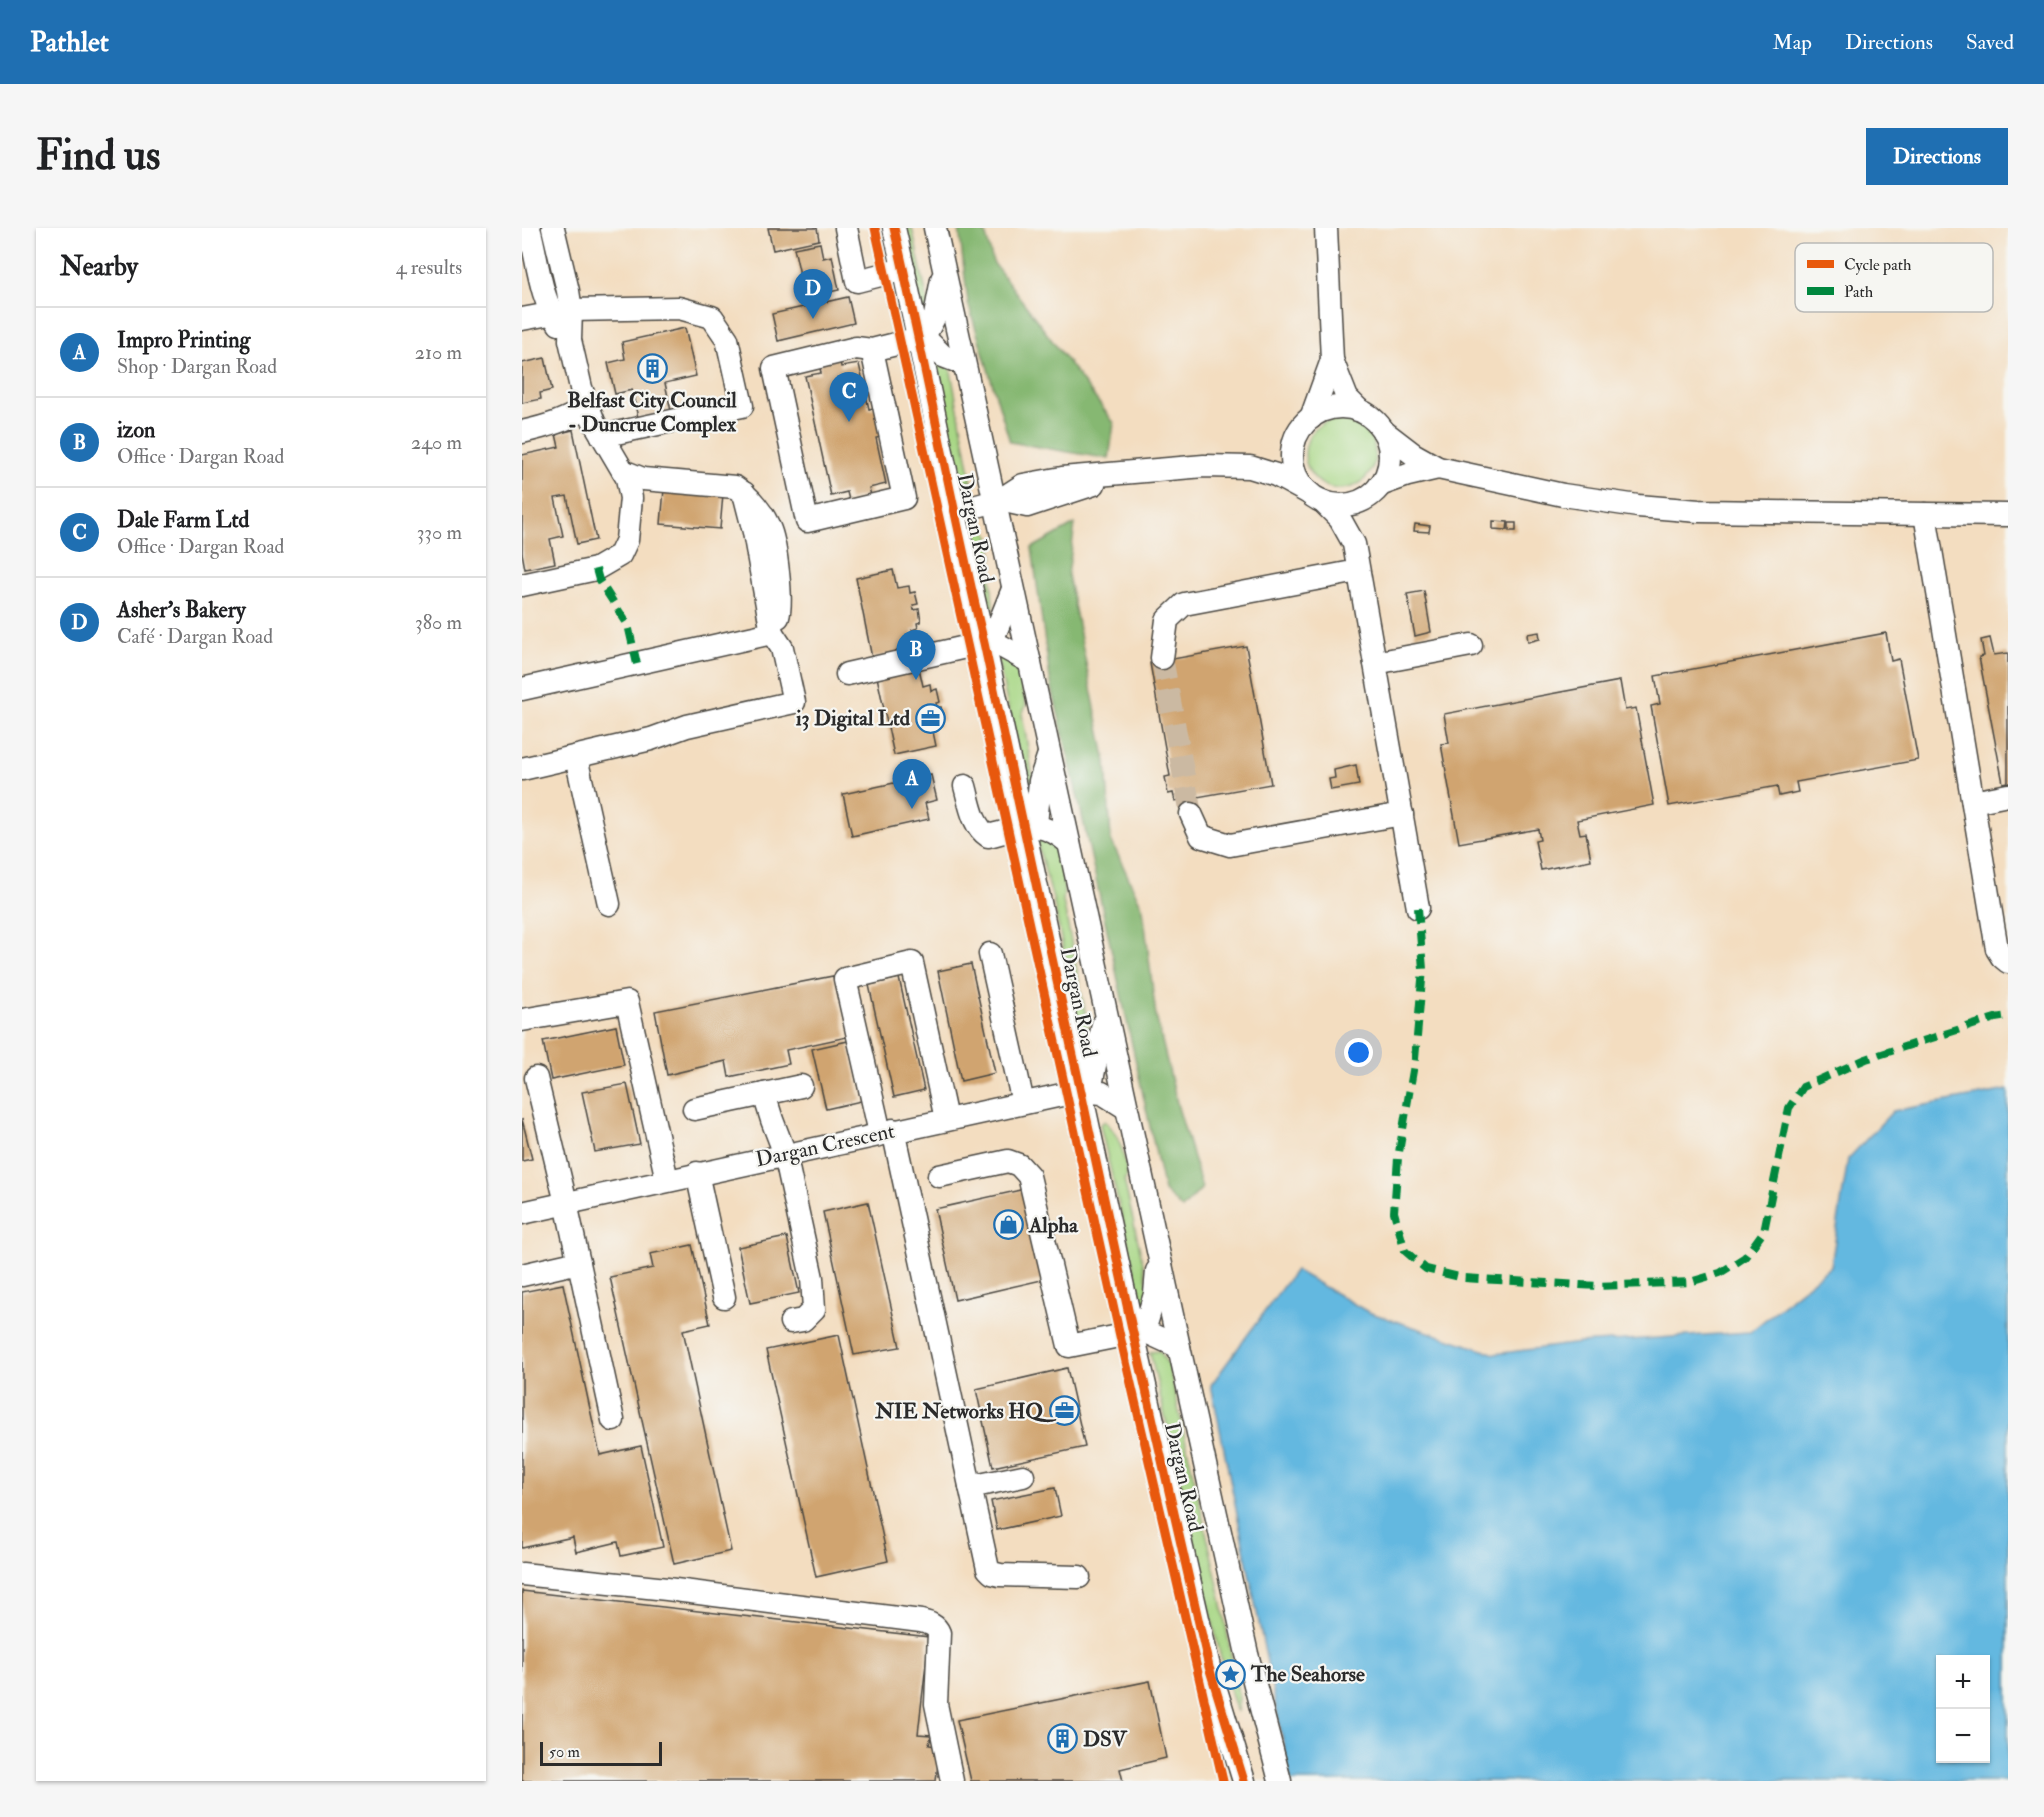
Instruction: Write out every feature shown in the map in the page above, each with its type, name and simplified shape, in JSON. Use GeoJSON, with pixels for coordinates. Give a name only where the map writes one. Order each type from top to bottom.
{"type":"FeatureCollection","features":[{"type":"Feature","properties":{"kind":"street"},"geometry":{"type":"LineString","coordinates":[[531,228],[545,296],[561,311]]}},
{"type":"Feature","properties":{"kind":"street"},"geometry":{"type":"LineString","coordinates":[[522,585],[596,569],[620,555],[627,540],[631,498],[623,471],[594,422],[581,388],[561,311],[553,228]]}},
{"type":"Feature","properties":{"kind":"street"},"geometry":{"type":"LineString","coordinates":[[846,228],[857,281],[904,269]]}},
{"type":"Feature","properties":{"kind":"street","name":"Dargan Road"},"geometry":{"type":"LineString","coordinates":[[894,228],[922,338],[954,512],[988,642],[1029,826],[1209,1667],[1244,1781]]}},
{"type":"Feature","properties":{"kind":"street","name":"Dargan Road"},"geometry":{"type":"LineString","coordinates":[[935,228],[964,364],[997,501],[1013,589],[1247,1654],[1280,1781]]}},
{"type":"Feature","properties":{"kind":"street"},"geometry":{"type":"LineString","coordinates":[[1326,228],[1332,360],[1347,398],[1359,410],[1372,418],[1383,431],[1413,454],[1438,468],[1563,495],[1638,506],[1699,511],[2008,515]]}},
{"type":"Feature","properties":{"kind":"street"},"geometry":{"type":"LineString","coordinates":[[872,350],[904,498],[807,521],[774,368],[856,348],[872,350],[922,338],[935,316],[944,269]]}},
{"type":"Feature","properties":{"kind":"street"},"geometry":{"type":"LineString","coordinates":[[522,319],[561,311],[679,308],[712,317],[727,339],[741,406],[602,436]]}},
{"type":"Feature","properties":{"kind":"street"},"geometry":{"type":"LineString","coordinates":[[922,338],[943,356],[964,364]]}},
{"type":"Feature","properties":{"kind":"street"},"geometry":{"type":"LineString","coordinates":[[1311,418],[1332,360]]}},
{"type":"Feature","properties":{"kind":"street"},"geometry":{"type":"LineString","coordinates":[[522,432],[554,425],[569,419],[588,406]]}},
{"type":"Feature","properties":{"kind":"street"},"geometry":{"type":"LineString","coordinates":[[1359,410],[1346,407],[1334,408],[1322,411],[1311,418],[1300,430],[1293,446],[1293,463],[1298,479],[1340,519],[1354,544],[1418,908]]}},
{"type":"Feature","properties":{"kind":"street"},"geometry":{"type":"LineString","coordinates":[[1354,544],[1362,516],[1387,472],[1390,458],[1389,444],[1383,431]]}},
{"type":"Feature","properties":{"kind":"street"},"geometry":{"type":"LineString","coordinates":[[1250,467],[1273,459],[1293,446]]}},
{"type":"Feature","properties":{"kind":"street"},"geometry":{"type":"LineString","coordinates":[[954,512],[997,501],[1027,506],[1122,475],[1169,468],[1250,467],[1276,475],[1315,497],[1334,504],[1348,504],[1360,501],[1376,490],[1407,475],[1438,468]]}},
{"type":"Feature","properties":{"kind":"street"},"geometry":{"type":"LineString","coordinates":[[623,471],[643,479],[735,487],[755,504],[770,530],[780,583],[781,609],[772,633]]}},
{"type":"Feature","properties":{"kind":"street"},"geometry":{"type":"LineString","coordinates":[[1925,514],[1973,802],[2003,956]]}},
{"type":"Feature","properties":{"kind":"street"},"geometry":{"type":"LineString","coordinates":[[1162,658],[1167,620],[1184,604],[1358,571]]}},
{"type":"Feature","properties":{"kind":"street"},"geometry":{"type":"LineString","coordinates":[[988,642],[1013,589]]}},
{"type":"Feature","properties":{"kind":"street"},"geometry":{"type":"LineString","coordinates":[[522,689],[772,633]]}},
{"type":"Feature","properties":{"kind":"street"},"geometry":{"type":"LineString","coordinates":[[522,769],[651,739],[687,726],[794,702],[782,648],[772,633]]}},
{"type":"Feature","properties":{"kind":"street"},"geometry":{"type":"LineString","coordinates":[[847,674],[988,642],[1030,662]]}},
{"type":"Feature","properties":{"kind":"street"},"geometry":{"type":"LineString","coordinates":[[1375,663],[1471,645]]}},
{"type":"Feature","properties":{"kind":"street"},"geometry":{"type":"LineString","coordinates":[[1029,826],[1049,753]]}},
{"type":"Feature","properties":{"kind":"street"},"geometry":{"type":"LineString","coordinates":[[576,757],[609,904]]}},
{"type":"Feature","properties":{"kind":"street"},"geometry":{"type":"LineString","coordinates":[[965,786],[973,817],[981,831],[988,836],[1029,826],[1058,834],[1069,843]]}},
{"type":"Feature","properties":{"kind":"street"},"geometry":{"type":"LineString","coordinates":[[1973,802],[2008,795]]}},
{"type":"Feature","properties":{"kind":"street"},"geometry":{"type":"LineString","coordinates":[[1191,814],[1201,836],[1230,845],[1402,814]]}},
{"type":"Feature","properties":{"kind":"street"},"geometry":{"type":"LineString","coordinates":[[990,954],[1023,1103]]}},
{"type":"Feature","properties":{"kind":"street"},"geometry":{"type":"LineString","coordinates":[[946,1119],[912,963],[845,979],[886,1132],[970,1487],[986,1565],[992,1573],[1079,1577]]}},
{"type":"Feature","properties":{"kind":"street"},"geometry":{"type":"LineString","coordinates":[[522,1020],[627,1002],[667,1180]]}},
{"type":"Feature","properties":{"kind":"street"},"geometry":{"type":"LineString","coordinates":[[1106,1012],[1085,1091],[1102,1093],[1126,1108]]}},
{"type":"Feature","properties":{"kind":"street"},"geometry":{"type":"LineString","coordinates":[[537,1078],[614,1420]]}},
{"type":"Feature","properties":{"kind":"street"},"geometry":{"type":"LineString","coordinates":[[694,1109],[801,1086]]}},
{"type":"Feature","properties":{"kind":"street","name":"Dargan Crescent"},"geometry":{"type":"LineString","coordinates":[[522,1213],[886,1132],[1085,1091]]}},
{"type":"Feature","properties":{"kind":"street"},"geometry":{"type":"LineString","coordinates":[[765,1094],[785,1154],[812,1278],[814,1310],[803,1320],[791,1322]]}},
{"type":"Feature","properties":{"kind":"street"},"geometry":{"type":"LineString","coordinates":[[939,1176],[1008,1161],[1019,1165],[1029,1176],[1069,1346],[1138,1332],[1179,1347]]}},
{"type":"Feature","properties":{"kind":"street"},"geometry":{"type":"LineString","coordinates":[[697,1173],[724,1297]]}},
{"type":"Feature","properties":{"kind":"street"},"geometry":{"type":"LineString","coordinates":[[1138,1332],[1155,1294],[1158,1252]]}},
{"type":"Feature","properties":{"kind":"street"},"geometry":{"type":"LineString","coordinates":[[522,1275],[579,1262]]}},
{"type":"Feature","properties":{"kind":"street"},"geometry":{"type":"LineString","coordinates":[[970,1487],[1023,1476]]}},
{"type":"Feature","properties":{"kind":"street"},"geometry":{"type":"LineString","coordinates":[[522,1574],[667,1589],[921,1621],[937,1627],[939,1633],[936,1704],[952,1781]]}},
{"type":"Feature","properties":{"kind":"green space"},"geometry":{"type":"Polygon","coordinates":[[[903,228],[912,228],[929,308],[922,315],[903,228]]]}},
{"type":"Feature","properties":{"kind":"green space"},"geometry":{"type":"Polygon","coordinates":[[[959,228],[984,228],[993,262],[1114,423],[1109,459],[1010,442],[968,303],[959,228]]]}},
{"type":"Feature","properties":{"kind":"green space"},"geometry":{"type":"Polygon","coordinates":[[[934,364],[950,367],[972,483],[958,476],[934,364]]]}},
{"type":"Feature","properties":{"kind":"green space"},"geometry":{"type":"Polygon","coordinates":[[[1340,419],[1353,422],[1365,429],[1372,441],[1375,454],[1372,467],[1365,479],[1353,486],[1340,489],[1327,486],[1315,479],[1308,467],[1305,454],[1308,441],[1315,429],[1327,422],[1340,419]]]}},
{"type":"Feature","properties":{"kind":"green space"},"geometry":{"type":"Polygon","coordinates":[[[1075,524],[1068,575],[1106,762],[1111,840],[1143,909],[1156,1016],[1178,1107],[1202,1188],[1182,1209],[1164,1191],[1050,679],[1032,548],[1075,524]]]}},
{"type":"Feature","properties":{"kind":"green space"},"geometry":{"type":"Polygon","coordinates":[[[983,527],[989,535],[993,557],[990,562],[993,605],[989,623],[970,529],[983,527]]]}},
{"type":"Feature","properties":{"kind":"green space"},"geometry":{"type":"Polygon","coordinates":[[[996,652],[1016,662],[1026,706],[1022,714],[1035,789],[1030,806],[996,652]]]}},
{"type":"Feature","properties":{"kind":"green space"},"geometry":{"type":"Polygon","coordinates":[[[1043,836],[1056,852],[1062,870],[1063,901],[1092,1046],[1092,1054],[1085,1056],[1053,899],[1036,839],[1043,836]]]}},
{"type":"Feature","properties":{"kind":"green space"},"geometry":{"type":"Polygon","coordinates":[[[1105,1121],[1118,1139],[1125,1161],[1127,1176],[1124,1180],[1151,1299],[1143,1307],[1100,1125],[1105,1121]]]}},
{"type":"Feature","properties":{"kind":"green space"},"geometry":{"type":"Polygon","coordinates":[[[1160,1351],[1169,1367],[1221,1599],[1239,1699],[1237,1712],[1224,1671],[1150,1352],[1160,1351]]]}},
{"type":"Feature","properties":{"kind":"water"},"geometry":{"type":"Polygon","coordinates":[[[2008,1090],[2008,1781],[1291,1781],[1211,1385],[1295,1270],[1368,1312],[1495,1354],[1580,1343],[1750,1332],[1831,1266],[1848,1159],[1893,1111],[2008,1090]]]}},
{"type":"Feature","properties":{"kind":"building"},"geometry":{"type":"Polygon","coordinates":[[[768,228],[817,228],[819,240],[773,250],[768,228]]]}},
{"type":"Feature","properties":{"kind":"building"},"geometry":{"type":"Polygon","coordinates":[[[820,243],[823,258],[832,256],[839,290],[805,297],[794,248],[820,243]]]}},
{"type":"Feature","properties":{"kind":"building"},"geometry":{"type":"Polygon","coordinates":[[[848,297],[854,323],[778,341],[772,314],[848,297]]]}},
{"type":"Feature","properties":{"kind":"building","name":"Belfast City Council - Duncrue Complex"},"geometry":{"type":"Polygon","coordinates":[[[685,328],[696,376],[665,383],[671,411],[638,418],[632,390],[615,394],[608,363],[625,359],[622,342],[685,328]]]}},
{"type":"Feature","properties":{"kind":"building"},"geometry":{"type":"Polygon","coordinates":[[[545,358],[552,390],[540,393],[541,399],[522,403],[522,363],[545,358]]]}},
{"type":"Feature","properties":{"kind":"building"},"geometry":{"type":"Polygon","coordinates":[[[839,358],[841,367],[859,364],[869,409],[879,407],[885,436],[876,438],[886,484],[869,488],[871,495],[849,500],[847,492],[831,496],[805,376],[821,373],[819,363],[839,358]]]}},
{"type":"Feature","properties":{"kind":"building"},"geometry":{"type":"Polygon","coordinates":[[[573,430],[596,540],[577,544],[567,496],[555,498],[563,536],[550,539],[555,563],[525,569],[522,553],[522,455],[559,447],[556,434],[573,430]]]}},
{"type":"Feature","properties":{"kind":"building"},"geometry":{"type":"Polygon","coordinates":[[[664,489],[723,494],[720,529],[661,524],[664,489]]]}},
{"type":"Feature","properties":{"kind":"building"},"geometry":{"type":"Polygon","coordinates":[[[1493,521],[1508,522],[1507,530],[1493,529],[1493,521]]]}},
{"type":"Feature","properties":{"kind":"building"},"geometry":{"type":"Polygon","coordinates":[[[1509,523],[1516,523],[1516,531],[1509,531],[1509,523]]]}},
{"type":"Feature","properties":{"kind":"building"},"geometry":{"type":"Polygon","coordinates":[[[1415,524],[1430,526],[1429,532],[1414,531],[1415,524]]]}},
{"type":"Feature","properties":{"kind":"building"},"geometry":{"type":"Polygon","coordinates":[[[893,570],[897,588],[909,586],[910,593],[915,592],[918,604],[913,605],[914,610],[919,609],[921,622],[917,623],[918,628],[912,630],[916,649],[872,658],[856,578],[893,570]]]}},
{"type":"Feature","properties":{"kind":"building"},"geometry":{"type":"Polygon","coordinates":[[[1424,591],[1431,632],[1415,636],[1407,594],[1424,591]]]}},
{"type":"Feature","properties":{"kind":"building"},"geometry":{"type":"Polygon","coordinates":[[[1539,632],[1540,639],[1528,642],[1527,634],[1539,632]]]}},
{"type":"Feature","properties":{"kind":"building"},"geometry":{"type":"Polygon","coordinates":[[[1886,633],[1891,661],[1899,659],[1918,760],[1796,782],[1798,792],[1779,796],[1777,786],[1669,806],[1651,706],[1660,704],[1655,676],[1886,633]]]}},
{"type":"Feature","properties":{"kind":"building"},"geometry":{"type":"Polygon","coordinates":[[[1990,638],[1994,655],[2008,653],[2008,782],[2003,783],[1979,657],[1984,656],[1981,640],[1990,638]]]}},
{"type":"Feature","properties":{"kind":"building"},"geometry":{"type":"Polygon","coordinates":[[[1246,646],[1271,784],[1175,801],[1173,793],[1168,794],[1165,777],[1170,776],[1150,663],[1246,646]]]}},
{"type":"Feature","properties":{"kind":"building"},"geometry":{"type":"Polygon","coordinates":[[[919,668],[923,686],[930,684],[931,691],[937,689],[940,702],[936,703],[937,708],[941,707],[944,720],[939,721],[940,726],[932,727],[936,746],[894,755],[877,677],[919,668]]]}},
{"type":"Feature","properties":{"kind":"building"},"geometry":{"type":"Polygon","coordinates":[[[1620,681],[1625,710],[1636,708],[1654,805],[1577,820],[1580,834],[1586,833],[1591,860],[1541,870],[1535,841],[1540,840],[1538,829],[1459,843],[1441,744],[1449,743],[1444,714],[1620,681]]]}},
{"type":"Feature","properties":{"kind":"building"},"geometry":{"type":"Polygon","coordinates":[[[1356,765],[1359,785],[1331,790],[1329,779],[1335,778],[1334,770],[1356,765]]]}},
{"type":"Feature","properties":{"kind":"building"},"geometry":{"type":"Polygon","coordinates":[[[931,775],[937,800],[925,803],[929,819],[852,836],[843,794],[931,775]]]}},
{"type":"Feature","properties":{"kind":"building"},"geometry":{"type":"Polygon","coordinates":[[[971,964],[995,1073],[961,1081],[938,971],[971,964]]]}},
{"type":"Feature","properties":{"kind":"building"},"geometry":{"type":"Polygon","coordinates":[[[833,976],[847,1037],[786,1050],[789,1064],[729,1077],[726,1061],[667,1075],[655,1011],[833,976]]]}},
{"type":"Feature","properties":{"kind":"building"},"geometry":{"type":"Polygon","coordinates":[[[899,978],[924,1090],[894,1097],[869,985],[899,978]]]}},
{"type":"Feature","properties":{"kind":"building"},"geometry":{"type":"Polygon","coordinates":[[[616,1026],[624,1065],[551,1080],[543,1041],[616,1026]]]}},
{"type":"Feature","properties":{"kind":"building"},"geometry":{"type":"Polygon","coordinates":[[[848,1041],[861,1101],[826,1109],[812,1049],[848,1041]]]}},
{"type":"Feature","properties":{"kind":"building"},"geometry":{"type":"Polygon","coordinates":[[[627,1084],[640,1144],[595,1152],[582,1092],[627,1084]]]}},
{"type":"Feature","properties":{"kind":"building"},"geometry":{"type":"Polygon","coordinates":[[[522,1119],[532,1159],[522,1161],[522,1119]]]}},
{"type":"Feature","properties":{"kind":"building"},"geometry":{"type":"Polygon","coordinates":[[[1025,1189],[1046,1279],[955,1300],[935,1209],[1025,1189]]]}},
{"type":"Feature","properties":{"kind":"building"},"geometry":{"type":"Polygon","coordinates":[[[868,1202],[900,1347],[854,1355],[823,1212],[868,1202]]]}},
{"type":"Feature","properties":{"kind":"building"},"geometry":{"type":"Polygon","coordinates":[[[787,1237],[799,1293],[750,1303],[738,1247],[787,1237]]]}},
{"type":"Feature","properties":{"kind":"building"},"geometry":{"type":"Polygon","coordinates":[[[692,1245],[710,1324],[683,1330],[731,1551],[674,1564],[610,1277],[653,1268],[650,1254],[692,1245]]]}},
{"type":"Feature","properties":{"kind":"building"},"geometry":{"type":"Polygon","coordinates":[[[563,1284],[600,1455],[641,1446],[663,1547],[621,1556],[618,1542],[576,1552],[573,1537],[522,1548],[522,1292],[563,1284]]]}},
{"type":"Feature","properties":{"kind":"building"},"geometry":{"type":"Polygon","coordinates":[[[839,1335],[888,1561],[816,1577],[766,1350],[839,1335]]]}},
{"type":"Feature","properties":{"kind":"building"},"geometry":{"type":"Polygon","coordinates":[[[1067,1368],[1085,1447],[993,1467],[976,1389],[1067,1368]]]}},
{"type":"Feature","properties":{"kind":"building"},"geometry":{"type":"Polygon","coordinates":[[[1055,1488],[1061,1516],[997,1530],[991,1501],[1055,1488]]]}},
{"type":"Feature","properties":{"kind":"building"},"geometry":{"type":"Polygon","coordinates":[[[522,1591],[929,1637],[918,1734],[931,1735],[929,1745],[935,1746],[934,1754],[939,1754],[936,1781],[522,1781],[522,1591]]]}},
{"type":"Feature","properties":{"kind":"building","name":"DSV"},"geometry":{"type":"Polygon","coordinates":[[[1150,1681],[1166,1758],[1120,1769],[1123,1781],[971,1781],[957,1720],[1150,1681]]]}},
{"type":"Feature","properties":{"kind":"tunnel"},"geometry":{"type":"LineString","coordinates":[[1162,658],[1191,814]]}},
{"type":"Feature","properties":{"kind":"marked path"},"geometry":{"type":"LineString","coordinates":[[596,569],[599,580],[628,625],[637,664]]}},
{"type":"Feature","properties":{"kind":"marked path"},"geometry":{"type":"LineString","coordinates":[[1418,908],[1423,969],[1415,1059],[1398,1158],[1394,1212],[1405,1251],[1426,1269],[1464,1278],[1598,1286],[1690,1282],[1720,1273],[1745,1257],[1764,1231],[1789,1108],[1803,1087],[1866,1059],[1995,1018],[2008,1016]]}},
{"type":"Feature","properties":{"kind":"cycle path"},"geometry":{"type":"LineString","coordinates":[[875,228],[1120,1336],[1223,1781]]}},
{"type":"Feature","properties":{"kind":"cycle path"},"geometry":{"type":"LineString","coordinates":[[894,228],[1133,1333],[1209,1667],[1244,1781]]}},
{"type":"Feature","properties":{"kind":"place","name":"Asher's Bakery"},"geometry":{"type":"Point","coordinates":[813,319]}},
{"type":"Feature","properties":{"kind":"place","name":"Belfast City Council - Duncrue Complex"},"geometry":{"type":"Point","coordinates":[652,369]}},
{"type":"Feature","properties":{"kind":"place","name":"Dale Farm Ltd"},"geometry":{"type":"Point","coordinates":[849,422]}},
{"type":"Feature","properties":{"kind":"place","name":"izon"},"geometry":{"type":"Point","coordinates":[916,680]}},
{"type":"Feature","properties":{"kind":"place","name":"i3 Digital Ltd"},"geometry":{"type":"Point","coordinates":[931,718]}},
{"type":"Feature","properties":{"kind":"place","name":"Impro Printing"},"geometry":{"type":"Point","coordinates":[912,809]}},
{"type":"Feature","properties":{"kind":"place","name":"Alpha"},"geometry":{"type":"Point","coordinates":[1008,1225]}},
{"type":"Feature","properties":{"kind":"place","name":"NIE Networks HQ"},"geometry":{"type":"Point","coordinates":[1064,1411]}},
{"type":"Feature","properties":{"kind":"place","name":"The Seahorse"},"geometry":{"type":"Point","coordinates":[1230,1674]}},
{"type":"Feature","properties":{"kind":"place","name":"DSV"},"geometry":{"type":"Point","coordinates":[1062,1739]}}]}
